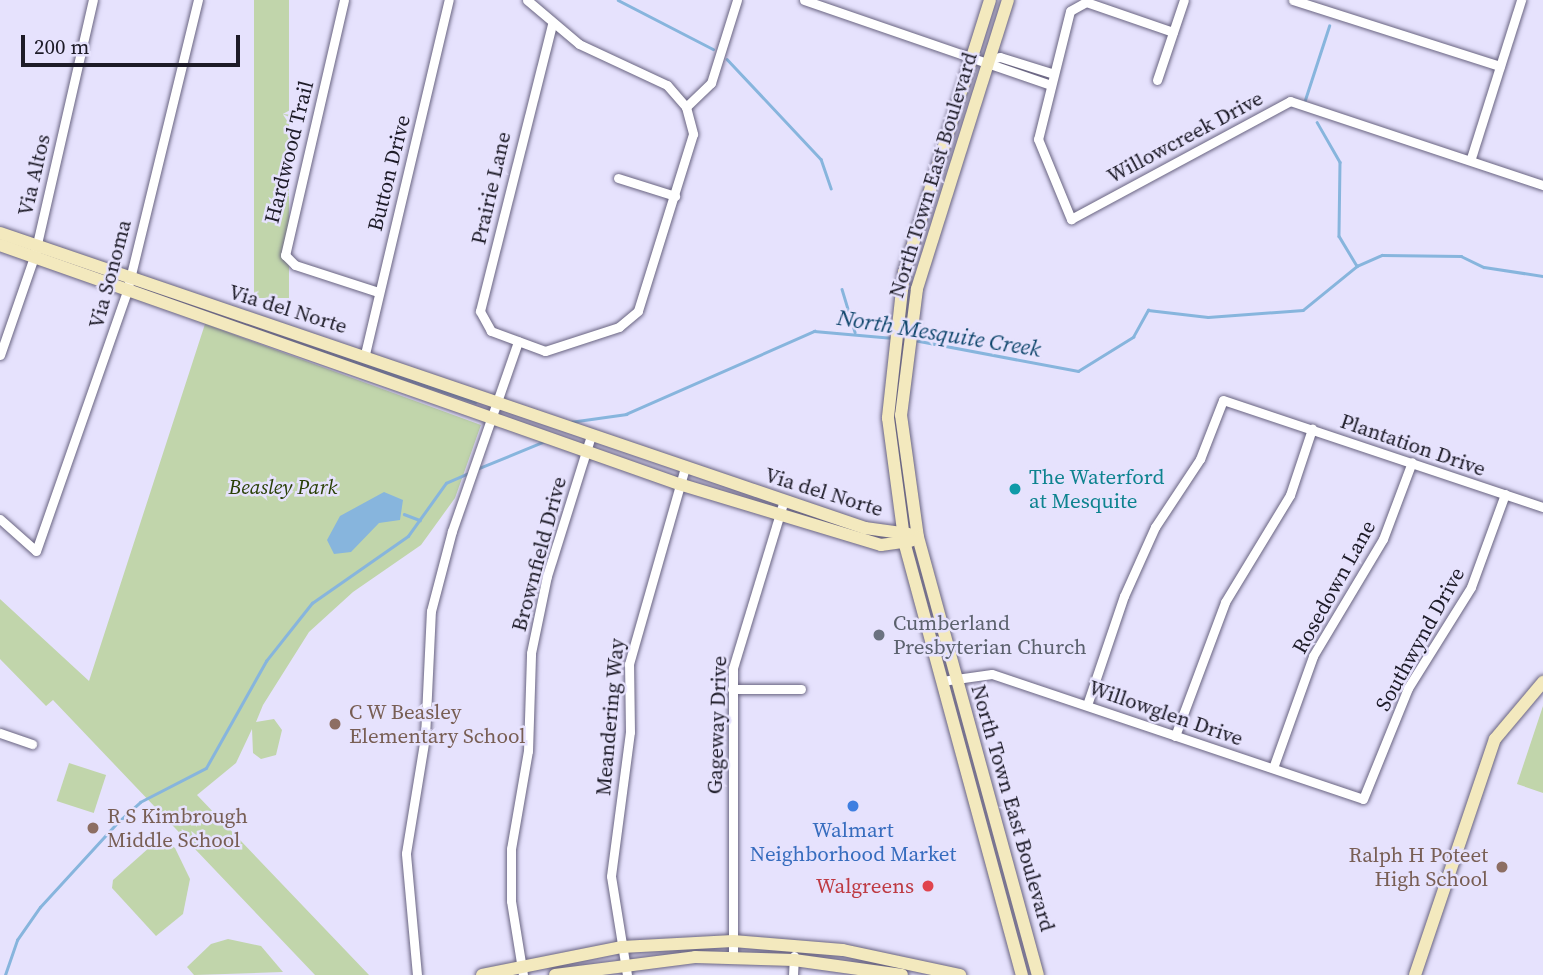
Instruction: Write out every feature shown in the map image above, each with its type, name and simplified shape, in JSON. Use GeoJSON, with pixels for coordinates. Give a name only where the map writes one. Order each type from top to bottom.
{"type":"FeatureCollection","features":[{"type":"Feature","properties":{"kind":"main road","name":"North Town East Boulevard"},"geometry":{"type":"LineString","coordinates":[[990,0],[895,310],[895,417],[904,538],[942,681],[984,821],[1022,975]]}},
{"type":"Feature","properties":{"kind":"main road","name":"North Town East Boulevard"},"geometry":{"type":"LineString","coordinates":[[897,365],[1008,0]]}},
{"type":"Feature","properties":{"kind":"main road","name":"Via del Norte"},"geometry":{"type":"LineString","coordinates":[[0,233],[127,291],[491,416],[577,432],[589,442],[679,484],[881,545],[918,537]]}},
{"type":"Feature","properties":{"kind":"main road","name":"Via del Norte"},"geometry":{"type":"LineString","coordinates":[[0,245],[35,251],[131,277],[365,354],[497,401],[568,442],[589,442],[685,468],[865,528],[904,538]]}},
{"type":"Feature","properties":{"kind":"main road","name":"North Town East Boulevard"},"geometry":{"type":"LineString","coordinates":[[895,417],[918,537],[955,677],[1018,893],[1038,975]]}},
{"type":"Feature","properties":{"kind":"main road"},"geometry":{"type":"LineString","coordinates":[[1415,975],[1495,739],[1543,682]]}},
{"type":"Feature","properties":{"kind":"main road"},"geometry":{"type":"LineString","coordinates":[[984,821],[997,817]]}},
{"type":"Feature","properties":{"kind":"main road"},"geometry":{"type":"LineString","coordinates":[[1004,897],[1018,893]]}},
{"type":"Feature","properties":{"kind":"main road"},"geometry":{"type":"LineString","coordinates":[[482,975],[522,970],[622,947],[733,941],[795,944],[904,971]]}},
{"type":"Feature","properties":{"kind":"main road"},"geometry":{"type":"LineString","coordinates":[[555,975],[733,958],[794,960],[960,975]]}},
{"type":"Feature","properties":{"kind":"street","name":"Via Altos"},"geometry":{"type":"LineString","coordinates":[[0,355],[35,251],[93,0]]}},
{"type":"Feature","properties":{"kind":"street","name":"Via Sonoma"},"geometry":{"type":"LineString","coordinates":[[0,519],[36,551],[127,291],[198,0]]}},
{"type":"Feature","properties":{"kind":"street","name":"Hardwood Trail"},"geometry":{"type":"LineString","coordinates":[[344,0],[285,255],[295,265],[378,292]]}},
{"type":"Feature","properties":{"kind":"street","name":"Button Drive"},"geometry":{"type":"LineString","coordinates":[[365,354],[449,0]]}},
{"type":"Feature","properties":{"kind":"street"},"geometry":{"type":"LineString","coordinates":[[527,0],[552,24],[603,59],[667,85],[686,107],[711,83],[737,0]]}},
{"type":"Feature","properties":{"kind":"street"},"geometry":{"type":"LineString","coordinates":[[804,0],[989,59],[1048,84],[1070,11],[1080,1],[1173,32]]}},
{"type":"Feature","properties":{"kind":"street"},"geometry":{"type":"LineString","coordinates":[[1157,80],[1184,0]]}},
{"type":"Feature","properties":{"kind":"street"},"geometry":{"type":"LineString","coordinates":[[1293,0],[1500,66]]}},
{"type":"Feature","properties":{"kind":"street"},"geometry":{"type":"LineString","coordinates":[[1471,158],[1521,0]]}},
{"type":"Feature","properties":{"kind":"street","name":"Prairie Lane"},"geometry":{"type":"LineString","coordinates":[[552,24],[480,311],[487,328],[518,341],[555,351],[628,322],[641,302],[693,134],[686,107]]}},
{"type":"Feature","properties":{"kind":"street"},"geometry":{"type":"LineString","coordinates":[[989,59],[1000,57],[1051,73]]}},
{"type":"Feature","properties":{"kind":"street","name":"Willowcreek Drive"},"geometry":{"type":"LineString","coordinates":[[1048,84],[1038,139],[1071,219],[1290,101],[1471,158],[1518,174],[1543,186]]}},
{"type":"Feature","properties":{"kind":"street"},"geometry":{"type":"LineString","coordinates":[[618,178],[675,196]]}},
{"type":"Feature","properties":{"kind":"street"},"geometry":{"type":"LineString","coordinates":[[416,975],[406,890],[409,816],[425,737],[433,602],[479,450],[518,341]]}},
{"type":"Feature","properties":{"kind":"street","name":"Plantation Drive"},"geometry":{"type":"LineString","coordinates":[[1087,705],[1124,596],[1155,527],[1200,459],[1223,400],[1272,414],[1543,507]]}},
{"type":"Feature","properties":{"kind":"street"},"geometry":{"type":"LineString","coordinates":[[1175,736],[1225,602],[1290,495],[1312,429]]}},
{"type":"Feature","properties":{"kind":"street","name":"Brownfield Drive"},"geometry":{"type":"LineString","coordinates":[[522,970],[511,849],[528,751],[531,653],[547,576],[589,442]]}},
{"type":"Feature","properties":{"kind":"street","name":"Rosedown Lane"},"geometry":{"type":"LineString","coordinates":[[1273,768],[1313,656],[1383,539],[1412,463]]}},
{"type":"Feature","properties":{"kind":"street","name":"Meandering Way"},"geometry":{"type":"LineString","coordinates":[[626,968],[611,876],[627,767],[629,664],[685,468]]}},
{"type":"Feature","properties":{"kind":"street","name":"Southwynd Drive"},"geometry":{"type":"LineString","coordinates":[[1363,799],[1404,698],[1471,587],[1505,494]]}},
{"type":"Feature","properties":{"kind":"street","name":"Gageway Drive"},"geometry":{"type":"LineString","coordinates":[[733,958],[732,689],[737,649],[785,500]]}},
{"type":"Feature","properties":{"kind":"street","name":"Willowglen Drive"},"geometry":{"type":"LineString","coordinates":[[942,681],[955,677],[992,674],[1363,799]]}},
{"type":"Feature","properties":{"kind":"street"},"geometry":{"type":"LineString","coordinates":[[732,689],[801,689]]}},
{"type":"Feature","properties":{"kind":"street"},"geometry":{"type":"LineString","coordinates":[[0,733],[32,744]]}},
{"type":"Feature","properties":{"kind":"street"},"geometry":{"type":"LineString","coordinates":[[793,975],[795,944]]}},
{"type":"Feature","properties":{"kind":"green space"},"geometry":{"type":"Polygon","coordinates":[[[254,0],[289,0],[289,298],[254,298],[254,0]]]}},
{"type":"Feature","properties":{"kind":"green space","name":"Beasley Park"},"geometry":{"type":"Polygon","coordinates":[[[205,324],[481,425],[455,498],[421,545],[353,592],[309,632],[263,705],[256,722],[274,719],[282,730],[276,755],[261,759],[253,753],[252,729],[236,763],[197,795],[369,975],[315,975],[53,700],[46,706],[0,659],[0,599],[89,681],[205,324]]]}},
{"type":"Feature","properties":{"kind":"green space"},"geometry":{"type":"Polygon","coordinates":[[[1543,706],[1543,793],[1517,784],[1543,706]]]}},
{"type":"Feature","properties":{"kind":"green space"},"geometry":{"type":"Polygon","coordinates":[[[69,763],[106,775],[94,813],[57,801],[69,763]]]}},
{"type":"Feature","properties":{"kind":"green space"},"geometry":{"type":"Polygon","coordinates":[[[160,838],[175,848],[190,879],[183,914],[156,936],[112,888],[113,880],[160,838]]]}},
{"type":"Feature","properties":{"kind":"green space"},"geometry":{"type":"Polygon","coordinates":[[[228,939],[261,946],[283,972],[194,975],[187,967],[211,944],[228,939]]]}},
{"type":"Feature","properties":{"kind":"water"},"geometry":{"type":"Polygon","coordinates":[[[384,492],[403,500],[400,520],[379,523],[351,552],[334,554],[327,540],[340,516],[384,492]]]}},
{"type":"Feature","properties":{"kind":"waterway"},"geometry":{"type":"LineString","coordinates":[[618,0],[713,49]]}},
{"type":"Feature","properties":{"kind":"waterway"},"geometry":{"type":"LineString","coordinates":[[1305,100],[1329,26]]}},
{"type":"Feature","properties":{"kind":"waterway"},"geometry":{"type":"LineString","coordinates":[[727,59],[821,159],[831,188]]}},
{"type":"Feature","properties":{"kind":"waterway"},"geometry":{"type":"LineString","coordinates":[[1317,122],[1340,162],[1339,236],[1357,266]]}},
{"type":"Feature","properties":{"kind":"waterway","name":"North Mesquite Creek"},"geometry":{"type":"LineString","coordinates":[[914,340],[1078,371],[1133,337],[1148,310],[1208,317],[1303,310],[1357,266],[1382,255],[1461,256],[1484,267],[1543,276]]}},
{"type":"Feature","properties":{"kind":"waterway"},"geometry":{"type":"LineString","coordinates":[[842,289],[855,332]]}},
{"type":"Feature","properties":{"kind":"waterway"},"geometry":{"type":"LineString","coordinates":[[236,322],[475,402]]}},
{"type":"Feature","properties":{"kind":"waterway","name":"North Mesquite Creek"},"geometry":{"type":"LineString","coordinates":[[570,422],[626,414],[814,331],[893,338]]}},
{"type":"Feature","properties":{"kind":"waterway","name":"North Mesquite Creek"},"geometry":{"type":"LineString","coordinates":[[477,469],[545,441]]}},
{"type":"Feature","properties":{"kind":"waterway","name":"North Mesquite Creek"},"geometry":{"type":"LineString","coordinates":[[5,975],[17,940],[40,907],[117,823],[140,802],[206,768],[266,661],[312,603],[408,536],[446,483],[468,473]]}},
{"type":"Feature","properties":{"kind":"waterway"},"geometry":{"type":"LineString","coordinates":[[404,514],[420,520]]}},
{"type":"Feature","properties":{"kind":"place","name":"The Waterford at Mesquite"},"geometry":{"type":"Point","coordinates":[1015,489]}},
{"type":"Feature","properties":{"kind":"place","name":"Cumberland Presbyterian Church"},"geometry":{"type":"Point","coordinates":[879,635]}},
{"type":"Feature","properties":{"kind":"place","name":"C W Beasley Elementary School"},"geometry":{"type":"Point","coordinates":[335,724]}},
{"type":"Feature","properties":{"kind":"place","name":"Walmart Neighborhood Market"},"geometry":{"type":"Point","coordinates":[853,806]}},
{"type":"Feature","properties":{"kind":"place","name":"R S Kimbrough Middle School"},"geometry":{"type":"Point","coordinates":[93,828]}},
{"type":"Feature","properties":{"kind":"place","name":"Ralph H Poteet High School"},"geometry":{"type":"Point","coordinates":[1502,867]}},
{"type":"Feature","properties":{"kind":"place","name":"Walgreens"},"geometry":{"type":"Point","coordinates":[928,886]}}]}
